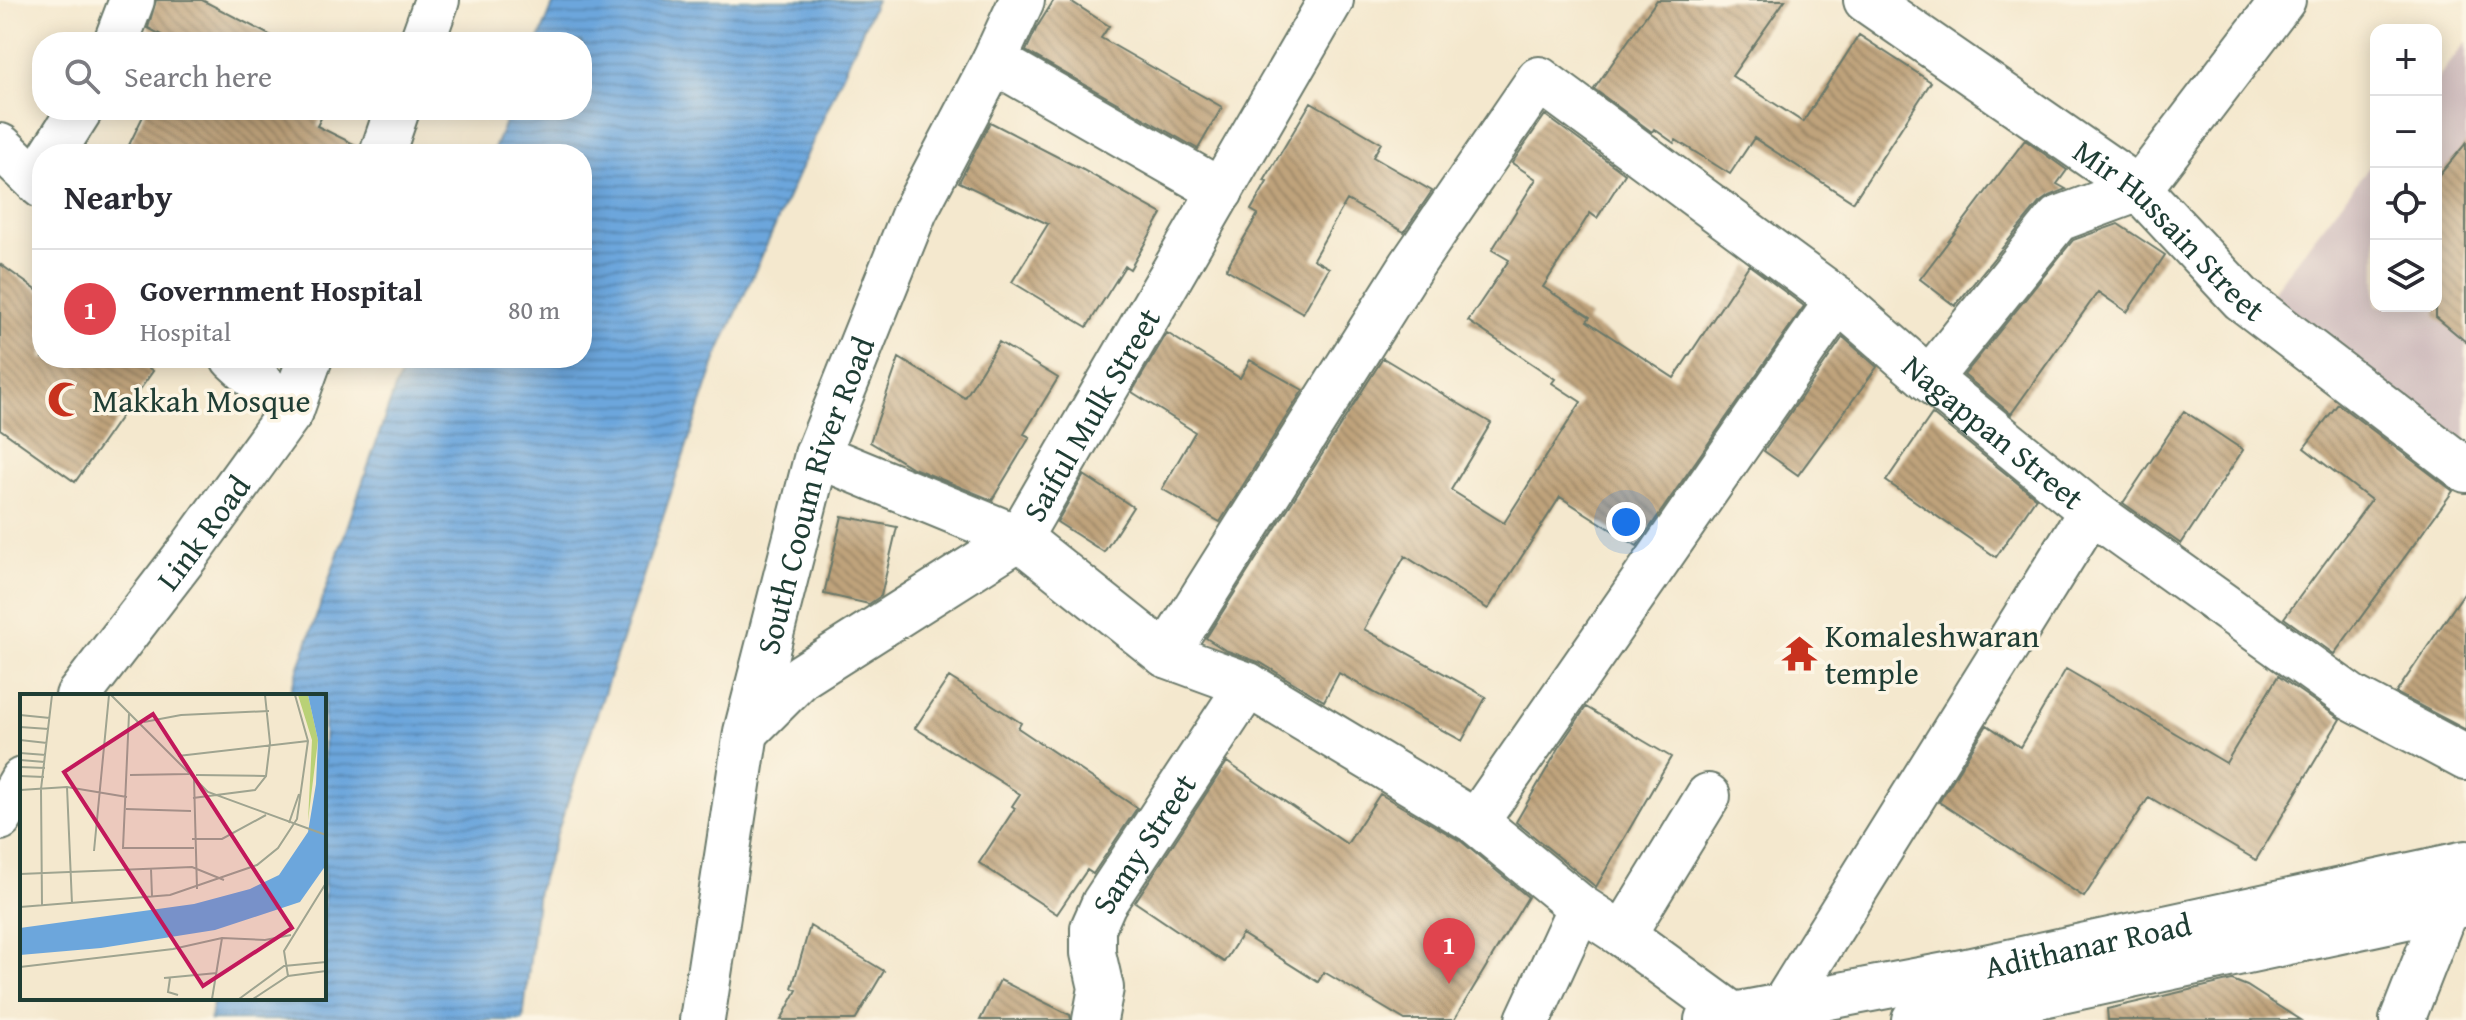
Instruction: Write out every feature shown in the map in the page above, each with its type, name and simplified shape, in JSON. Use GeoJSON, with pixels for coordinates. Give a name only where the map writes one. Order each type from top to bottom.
{"type":"FeatureCollection","features":[{"type":"Feature","properties":{"kind":"street"},"geometry":{"type":"LineString","coordinates":[[120,32],[132,0]]}},
{"type":"Feature","properties":{"kind":"street"},"geometry":{"type":"LineString","coordinates":[[426,32],[437,0]]}},
{"type":"Feature","properties":{"kind":"street","name":"South Cooum River Road"},"geometry":{"type":"LineString","coordinates":[[702,1020],[746,732],[817,455],[915,211],[994,61],[1022,0]]}},
{"type":"Feature","properties":{"kind":"street","name":"Saiful Mulk Street"},"geometry":{"type":"LineString","coordinates":[[746,732],[802,676],[1019,538],[1331,0]]}},
{"type":"Feature","properties":{"kind":"street","name":"Mir Hussain Street"},"geometry":{"type":"LineString","coordinates":[[1866,0],[2139,189],[2242,299],[2466,470]]}},
{"type":"Feature","properties":{"kind":"street"},"geometry":{"type":"LineString","coordinates":[[1929,379],[2058,219],[2139,189],[2283,0]]}},
{"type":"Feature","properties":{"kind":"street"},"geometry":{"type":"LineString","coordinates":[[994,61],[1221,191]]}},
{"type":"Feature","properties":{"kind":"street","name":"Nagappan Street"},"geometry":{"type":"LineString","coordinates":[[1166,655],[1411,266],[1539,79],[1838,300],[2091,511],[2351,697],[2466,758]]}},
{"type":"Feature","properties":{"kind":"street"},"geometry":{"type":"LineString","coordinates":[[60,144],[74,120]]}},
{"type":"Feature","properties":{"kind":"street"},"geometry":{"type":"LineString","coordinates":[[385,144],[394,120]]}},
{"type":"Feature","properties":{"kind":"street"},"geometry":{"type":"LineString","coordinates":[[0,146],[32,166]]}},
{"type":"Feature","properties":{"kind":"street"},"geometry":{"type":"LineString","coordinates":[[1476,822],[1838,300]]}},
{"type":"Feature","properties":{"kind":"street"},"geometry":{"type":"LineString","coordinates":[[244,368],[291,411]]}},
{"type":"Feature","properties":{"kind":"street","name":"Link Road"},"geometry":{"type":"LineString","coordinates":[[80,694],[188,553],[291,411],[306,368]]}},
{"type":"Feature","properties":{"kind":"street"},"geometry":{"type":"LineString","coordinates":[[817,455],[1019,538],[1166,655],[1248,685],[1476,822],[1580,907],[1623,935],[1721,1018]]}},
{"type":"Feature","properties":{"kind":"street"},"geometry":{"type":"LineString","coordinates":[[1783,1006],[2091,511]]}},
{"type":"Feature","properties":{"kind":"street","name":"Samy Street"},"geometry":{"type":"LineString","coordinates":[[1095,1020],[1101,988],[1093,953],[1093,928],[1104,903],[1248,685]]}},
{"type":"Feature","properties":{"kind":"street"},"geometry":{"type":"LineString","coordinates":[[0,818],[20,783]]}},
{"type":"Feature","properties":{"kind":"street"},"geometry":{"type":"LineString","coordinates":[[1623,935],[1708,796]]}},
{"type":"Feature","properties":{"kind":"street","name":"Adithanar Road"},"geometry":{"type":"LineString","coordinates":[[1721,1018],[1967,971],[2466,863]]}},
{"type":"Feature","properties":{"kind":"street"},"geometry":{"type":"LineString","coordinates":[[2402,1020],[2456,906]]}},
{"type":"Feature","properties":{"kind":"street","name":"Adithanar Road"},"geometry":{"type":"LineString","coordinates":[[1914,1020],[1988,1013],[2456,906]]}},
{"type":"Feature","properties":{"kind":"street"},"geometry":{"type":"LineString","coordinates":[[1528,1020],[1580,907]]}},
{"type":"Feature","properties":{"kind":"shaded area"},"geometry":{"type":"Polygon","coordinates":[[[2466,42],[2466,459],[2264,303],[2370,166],[2370,312],[2442,312],[2442,73],[2466,42]]]}},
{"type":"Feature","properties":{"kind":"water"},"geometry":{"type":"Polygon","coordinates":[[[555,0],[876,0],[717,356],[538,890],[523,1020],[210,1020],[214,1000],[326,1000],[326,694],[290,694],[404,368],[592,368],[592,144],[496,144],[506,120],[592,120],[592,32],[542,32],[555,0]]]}},
{"type":"Feature","properties":{"kind":"building"},"geometry":{"type":"Polygon","coordinates":[[[156,0],[202,0],[264,32],[155,32],[148,28],[156,0]]]}},
{"type":"Feature","properties":{"kind":"building"},"geometry":{"type":"Polygon","coordinates":[[[1054,0],[1069,0],[1109,26],[1101,38],[1222,107],[1198,149],[1026,51],[1054,0]]]}},
{"type":"Feature","properties":{"kind":"building"},"geometry":{"type":"Polygon","coordinates":[[[1657,0],[1785,0],[1732,76],[1803,122],[1859,35],[1931,82],[1853,202],[1754,138],[1730,174],[1676,140],[1674,143],[1654,129],[1652,132],[1594,89],[1657,0]]]}},
{"type":"Feature","properties":{"kind":"building"},"geometry":{"type":"Polygon","coordinates":[[[1311,102],[1381,143],[1373,157],[1432,191],[1404,232],[1347,200],[1313,259],[1329,268],[1303,313],[1226,269],[1258,214],[1251,210],[1267,182],[1264,181],[1311,102]]]}},
{"type":"Feature","properties":{"kind":"building"},"geometry":{"type":"Polygon","coordinates":[[[1545,115],[1625,174],[1597,218],[1590,213],[1543,287],[1590,317],[1587,321],[1674,378],[1749,265],[1804,306],[1637,546],[1560,497],[1488,609],[1405,556],[1364,629],[1486,697],[1462,741],[1339,673],[1324,701],[1261,663],[1225,650],[1206,638],[1383,358],[1491,423],[1451,490],[1504,523],[1581,402],[1552,383],[1555,379],[1468,321],[1509,260],[1492,250],[1536,179],[1512,163],[1545,115]]]}},
{"type":"Feature","properties":{"kind":"building"},"geometry":{"type":"Polygon","coordinates":[[[141,120],[320,120],[317,126],[354,144],[129,144],[141,120]]]}},
{"type":"Feature","properties":{"kind":"building"},"geometry":{"type":"Polygon","coordinates":[[[990,122],[1162,214],[1130,269],[1125,266],[1087,327],[1012,282],[1048,224],[959,182],[990,122]]]}},
{"type":"Feature","properties":{"kind":"building"},"geometry":{"type":"Polygon","coordinates":[[[2025,140],[2067,170],[2057,184],[2066,189],[2039,203],[1955,306],[1920,279],[2025,140]]]}},
{"type":"Feature","properties":{"kind":"building"},"geometry":{"type":"Polygon","coordinates":[[[2466,143],[2466,342],[2436,317],[2436,312],[2442,312],[2442,172],[2466,143]]]}},
{"type":"Feature","properties":{"kind":"building"},"geometry":{"type":"Polygon","coordinates":[[[2118,224],[2165,255],[2127,312],[2098,292],[2011,414],[1964,375],[2073,240],[2118,224]]]}},
{"type":"Feature","properties":{"kind":"building","name":"Makkah Mosque"},"geometry":{"type":"Polygon","coordinates":[[[0,264],[32,287],[32,368],[149,368],[153,371],[75,482],[0,429],[0,264]]]}},
{"type":"Feature","properties":{"kind":"building"},"geometry":{"type":"Polygon","coordinates":[[[1167,333],[1240,378],[1250,360],[1303,390],[1220,522],[1162,489],[1195,432],[1132,392],[1167,333]]]}},
{"type":"Feature","properties":{"kind":"building"},"geometry":{"type":"Polygon","coordinates":[[[1843,337],[1877,367],[1798,475],[1764,451],[1843,337]]]}},
{"type":"Feature","properties":{"kind":"building"},"geometry":{"type":"Polygon","coordinates":[[[999,342],[1058,378],[1024,434],[1030,437],[992,500],[911,467],[870,442],[899,358],[965,398],[999,342]]]}},
{"type":"Feature","properties":{"kind":"building"},"geometry":{"type":"Polygon","coordinates":[[[2338,404],[2453,491],[2334,654],[2284,618],[2371,500],[2304,448],[2338,404]]]}},
{"type":"Feature","properties":{"kind":"building"},"geometry":{"type":"Polygon","coordinates":[[[2184,411],[2243,450],[2181,544],[2123,503],[2184,411]]]}},
{"type":"Feature","properties":{"kind":"building"},"geometry":{"type":"Polygon","coordinates":[[[1932,414],[2036,498],[1996,557],[1886,481],[1932,414]]]}},
{"type":"Feature","properties":{"kind":"building"},"geometry":{"type":"Polygon","coordinates":[[[1084,475],[1133,507],[1104,552],[1057,522],[1084,475]]]}},
{"type":"Feature","properties":{"kind":"building"},"geometry":{"type":"Polygon","coordinates":[[[842,516],[897,527],[881,596],[869,604],[824,594],[842,516]]]}},
{"type":"Feature","properties":{"kind":"building"},"geometry":{"type":"Polygon","coordinates":[[[2466,590],[2466,730],[2396,693],[2466,590]]]}},
{"type":"Feature","properties":{"kind":"building"},"geometry":{"type":"Polygon","coordinates":[[[2066,669],[2226,763],[2278,676],[2340,719],[2256,860],[2149,797],[2084,897],[1939,802],[1987,725],[2020,747],[2066,669]]]}},
{"type":"Feature","properties":{"kind":"building"},"geometry":{"type":"Polygon","coordinates":[[[949,677],[1021,723],[1018,728],[1137,808],[1093,874],[1087,870],[1057,914],[979,863],[1015,808],[1012,806],[1020,794],[915,728],[949,677]]]}},
{"type":"Feature","properties":{"kind":"building"},"geometry":{"type":"Polygon","coordinates":[[[1586,707],[1671,757],[1596,887],[1516,822],[1586,707]]]}},
{"type":"Feature","properties":{"kind":"building"},"geometry":{"type":"Polygon","coordinates":[[[1227,762],[1347,844],[1380,794],[1462,842],[1528,897],[1454,1020],[1405,1020],[1324,972],[1318,982],[1242,934],[1224,962],[1135,902],[1227,762]]]}},
{"type":"Feature","properties":{"kind":"building"},"geometry":{"type":"Polygon","coordinates":[[[810,926],[884,971],[855,1020],[781,1020],[797,990],[792,988],[810,926]]]}},
{"type":"Feature","properties":{"kind":"building"},"geometry":{"type":"Polygon","coordinates":[[[1000,980],[1070,1015],[1071,1020],[980,1020],[1000,980]]]}},
{"type":"Feature","properties":{"kind":"building"},"geometry":{"type":"Polygon","coordinates":[[[2232,980],[2247,986],[2300,1020],[2108,1020],[2107,1009],[2232,980]]]}},
{"type":"Feature","properties":{"kind":"place","name":"Makkah Mosque"},"geometry":{"type":"Point","coordinates":[66,400]}},
{"type":"Feature","properties":{"kind":"place","name":"Komaleshwaran temple"},"geometry":{"type":"Point","coordinates":[1799,653]}},
{"type":"Feature","properties":{"kind":"place","name":"Government Hospital"},"geometry":{"type":"Point","coordinates":[1449,984]}}]}
